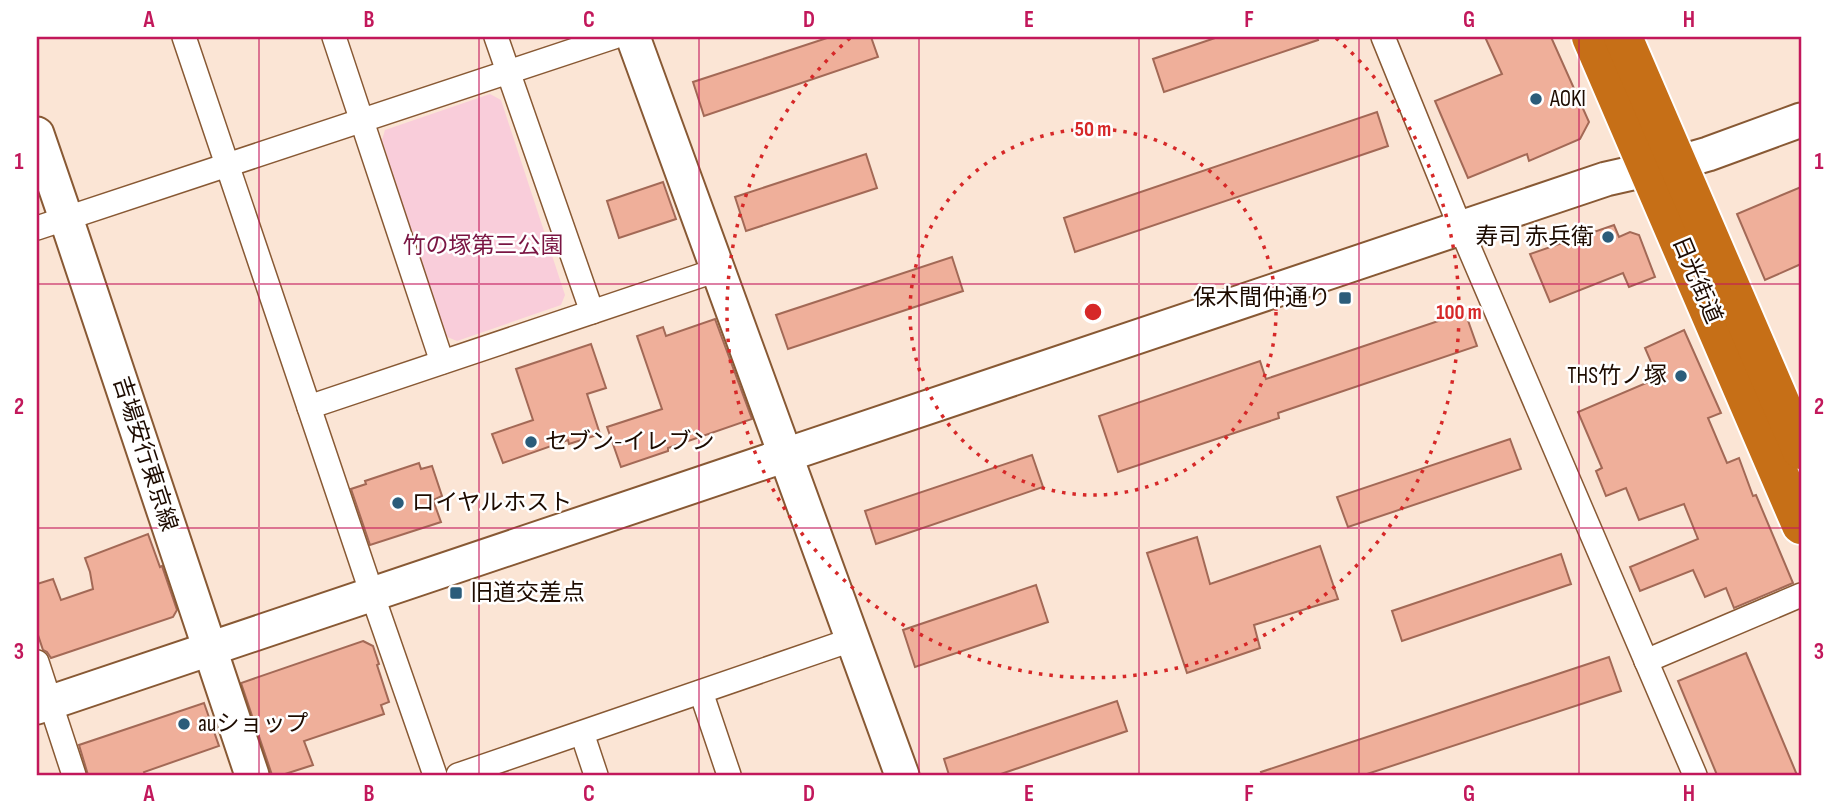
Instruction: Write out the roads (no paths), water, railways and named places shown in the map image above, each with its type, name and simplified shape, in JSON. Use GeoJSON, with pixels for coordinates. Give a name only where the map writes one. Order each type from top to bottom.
{"type":"FeatureCollection","features":[{"type":"Feature","properties":{"kind":"highway","name":"日光街道"},"geometry":{"type":"LineString","coordinates":[[1591,37],[1662,166],[1797,429]]}},
{"type":"Feature","properties":{"kind":"highway","name":"日光街道"},"geometry":{"type":"LineString","coordinates":[[1623,37],[1662,166],[1801,525]]}},
{"type":"Feature","properties":{"kind":"street"},"geometry":{"type":"LineString","coordinates":[[184,37],[435,775]]}},
{"type":"Feature","properties":{"kind":"street"},"geometry":{"type":"LineString","coordinates":[[334,37],[442,362]]}},
{"type":"Feature","properties":{"kind":"street"},"geometry":{"type":"LineString","coordinates":[[496,37],[592,312]]}},
{"type":"Feature","properties":{"kind":"street"},"geometry":{"type":"LineString","coordinates":[[51,223],[614,37]]}},
{"type":"Feature","properties":{"kind":"street"},"geometry":{"type":"LineString","coordinates":[[633,37],[902,775]]}},
{"type":"Feature","properties":{"kind":"street"},"geometry":{"type":"LineString","coordinates":[[1383,37],[1461,229],[1695,775]]}},
{"type":"Feature","properties":{"kind":"street"},"geometry":{"type":"LineString","coordinates":[[44,705],[1606,180],[1708,154],[1801,120]]}},
{"type":"Feature","properties":{"kind":"street","name":"吉場安行東京線"},"geometry":{"type":"LineString","coordinates":[[37,134],[51,223],[210,648],[252,775]]}},
{"type":"Feature","properties":{"kind":"street"},"geometry":{"type":"LineString","coordinates":[[309,407],[717,270]]}},
{"type":"Feature","properties":{"kind":"street"},"geometry":{"type":"LineString","coordinates":[[1646,661],[1801,595]]}},
{"type":"Feature","properties":{"kind":"street"},"geometry":{"type":"LineString","coordinates":[[458,775],[851,640]]}},
{"type":"Feature","properties":{"kind":"street"},"geometry":{"type":"LineString","coordinates":[[37,662],[44,705],[74,775]]}},
{"type":"Feature","properties":{"kind":"street"},"geometry":{"type":"LineString","coordinates":[[701,692],[729,775]]}},
{"type":"Feature","properties":{"kind":"street"},"geometry":{"type":"LineString","coordinates":[[582,733],[596,775]]}},
{"type":"Feature","properties":{"kind":"place","name":"AOKI"},"geometry":{"type":"Point","coordinates":[1536,99]}},
{"type":"Feature","properties":{"kind":"place","name":"寿司 赤兵衛"},"geometry":{"type":"Point","coordinates":[1608,237]}},
{"type":"Feature","properties":{"kind":"place","name":"保木間仲通り"},"geometry":{"type":"Point","coordinates":[1345,298]}},
{"type":"Feature","properties":{"kind":"place","name":"THS竹ノ塚"},"geometry":{"type":"Point","coordinates":[1681,376]}},
{"type":"Feature","properties":{"kind":"place","name":"セブン-イレブン"},"geometry":{"type":"Point","coordinates":[531,442]}},
{"type":"Feature","properties":{"kind":"place","name":"ロイヤルホスト"},"geometry":{"type":"Point","coordinates":[398,503]}},
{"type":"Feature","properties":{"kind":"place","name":"旧道交差点"},"geometry":{"type":"Point","coordinates":[456,593]}},
{"type":"Feature","properties":{"kind":"place","name":"auショップ"},"geometry":{"type":"Point","coordinates":[184,724]}},
{"type":"Feature","properties":{"kind":"park label","name":"竹の塚第三公園"},"geometry":{"type":"Point","coordinates":[483,246]}}]}
